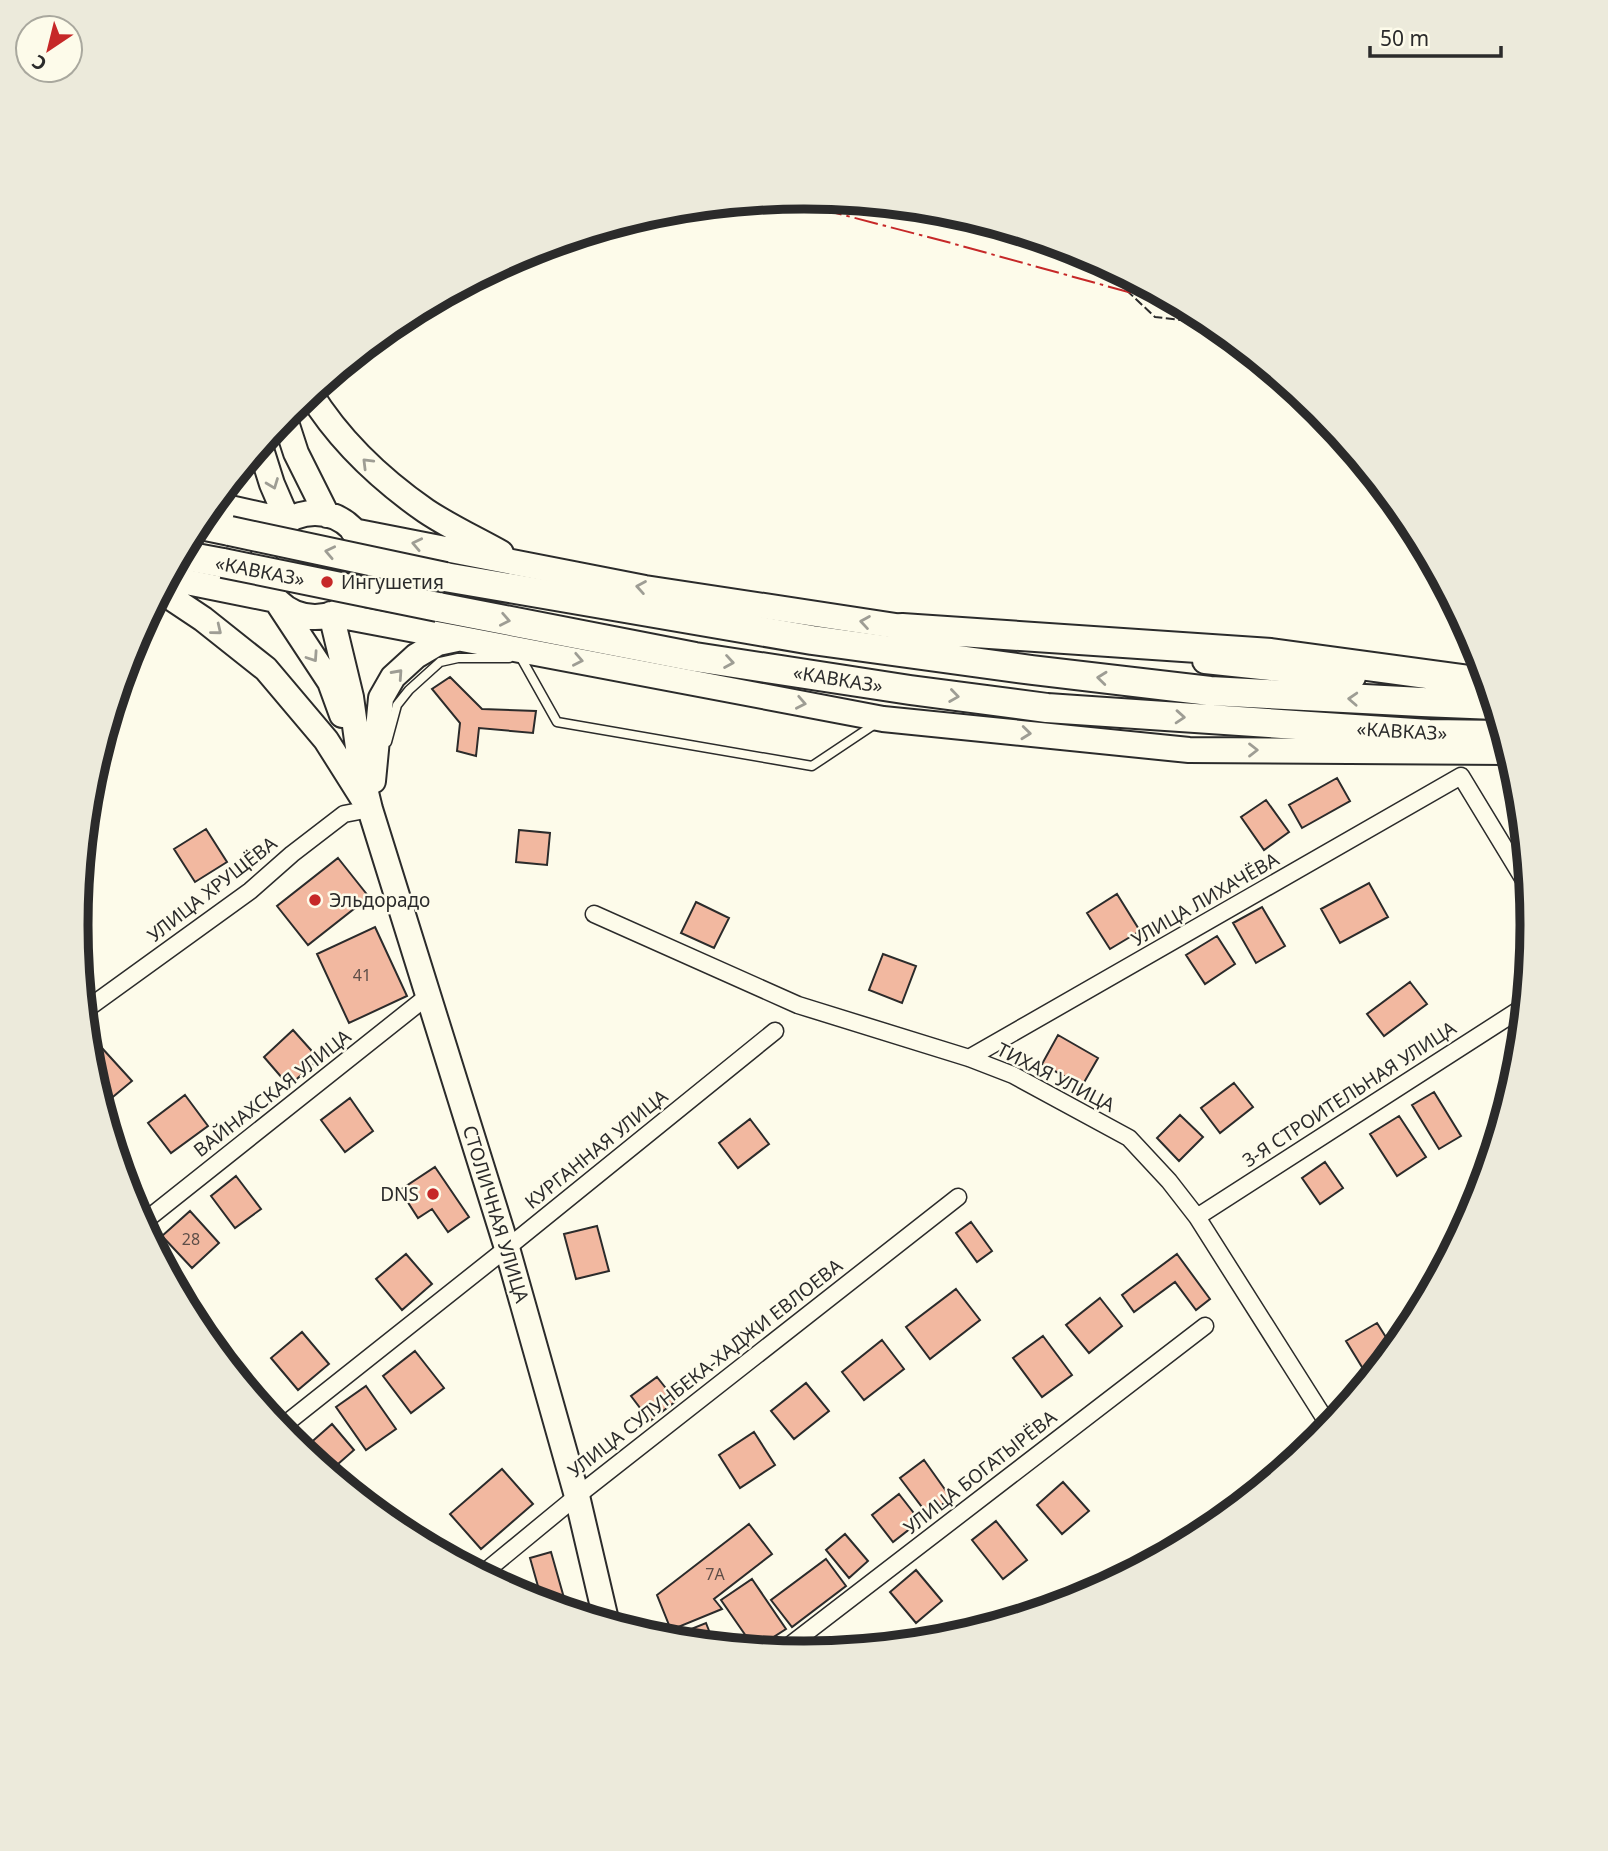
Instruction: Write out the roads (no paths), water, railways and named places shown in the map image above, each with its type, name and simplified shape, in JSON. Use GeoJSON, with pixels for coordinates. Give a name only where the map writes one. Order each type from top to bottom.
{"type":"FeatureCollection","features":[{"type":"Feature","properties":{"kind":"highway","name":"«КАВКАЗ»"},"geometry":{"type":"LineString","coordinates":[[208,527],[445,577],[813,640],[1210,691],[1485,705]]}},
{"type":"Feature","properties":{"kind":"highway","name":"«КАВКАЗ»"},"geometry":{"type":"LineString","coordinates":[[189,557],[695,657],[910,690],[1047,708],[1429,734],[1494,735]]}},
{"type":"Feature","properties":{"kind":"highway"},"geometry":{"type":"LineString","coordinates":[[902,628],[1271,653],[1477,680]]}},
{"type":"Feature","properties":{"kind":"main road"},"geometry":{"type":"LineString","coordinates":[[316,402],[324,416],[370,467],[425,510],[526,566]]}},
{"type":"Feature","properties":{"kind":"main road"},"geometry":{"type":"LineString","coordinates":[[288,428],[296,453],[327,515]]}},
{"type":"Feature","properties":{"kind":"main road"},"geometry":{"type":"LineString","coordinates":[[263,455],[288,521]]}},
{"type":"Feature","properties":{"kind":"main road"},"geometry":{"type":"LineString","coordinates":[[224,506],[288,521]]}},
{"type":"Feature","properties":{"kind":"main road"},"geometry":{"type":"LineString","coordinates":[[331,614],[356,597],[365,579],[366,558],[353,531],[337,519],[327,515],[307,514],[288,521],[273,534],[263,563],[266,583],[330,682],[362,776],[370,809]]}},
{"type":"Feature","properties":{"kind":"main road"},"geometry":{"type":"LineString","coordinates":[[353,531],[645,588],[902,628],[1376,680],[1482,695]]}},
{"type":"Feature","properties":{"kind":"main road"},"geometry":{"type":"LineString","coordinates":[[176,580],[276,600],[292,612],[312,617],[331,614],[463,638],[517,653],[883,719],[1189,750],[1499,752]]}},
{"type":"Feature","properties":{"kind":"main road"},"geometry":{"type":"LineString","coordinates":[[168,596],[203,619],[266,669],[326,740],[370,809]]}},
{"type":"Feature","properties":{"kind":"main road"},"geometry":{"type":"LineString","coordinates":[[331,614],[351,697],[362,776]]}},
{"type":"Feature","properties":{"kind":"main road"},"geometry":{"type":"LineString","coordinates":[[370,809],[381,698],[393,677],[416,656],[438,643],[463,638]]}},
{"type":"Feature","properties":{"kind":"main road","name":"СТОЛИЧНАЯ УЛИЦА"},"geometry":{"type":"LineString","coordinates":[[370,809],[507,1248],[577,1496],[605,1614]]}},
{"type":"Feature","properties":{"kind":"street","name":"УЛИЦА ЛИХАЧЁВА"},"geometry":{"type":"LineString","coordinates":[[969,1058],[1461,776],[1518,870]]}},
{"type":"Feature","properties":{"kind":"street","name":"УЛИЦА ХРУЩЁВА"},"geometry":{"type":"LineString","coordinates":[[92,1005],[250,891],[344,814],[370,809]]}},
{"type":"Feature","properties":{"kind":"street","name":"ТИХАЯ УЛИЦА"},"geometry":{"type":"LineString","coordinates":[[594,914],[798,1005],[969,1058],[1013,1075],[1129,1138],[1169,1181],[1197,1217],[1324,1418]]}},
{"type":"Feature","properties":{"kind":"street","name":"ВАЙНАХСКАЯ УЛИЦА"},"geometry":{"type":"LineString","coordinates":[[150,1217],[429,995]]}},
{"type":"Feature","properties":{"kind":"street","name":"3-Я СТРОИТЕЛЬНАЯ УЛИЦА"},"geometry":{"type":"LineString","coordinates":[[1197,1217],[1515,1013]]}},
{"type":"Feature","properties":{"kind":"street","name":"КУРГАННАЯ УЛИЦА"},"geometry":{"type":"LineString","coordinates":[[288,1422],[775,1031]]}},
{"type":"Feature","properties":{"kind":"street","name":"УЛИЦА СУЛУНБЕКА-ХАДЖИ ЕВЛОЕВА"},"geometry":{"type":"LineString","coordinates":[[489,1569],[577,1496],[958,1197]]}},
{"type":"Feature","properties":{"kind":"street","name":"УЛИЦА БОГАТЫРЁВА"},"geometry":{"type":"LineString","coordinates":[[795,1642],[1205,1326]]}},
{"type":"Feature","properties":{"kind":"lane"},"geometry":{"type":"LineString","coordinates":[[370,809],[397,705],[408,690],[440,662],[458,658],[517,653],[557,722],[811,766],[883,719]]}},
{"type":"Feature","properties":{"kind":"place","name":"Ингушетия"},"geometry":{"type":"Point","coordinates":[327,582]}},
{"type":"Feature","properties":{"kind":"place","name":"Эльдорадо"},"geometry":{"type":"Point","coordinates":[315,900]}},
{"type":"Feature","properties":{"kind":"place","name":"DNS"},"geometry":{"type":"Point","coordinates":[433,1194]}}]}
